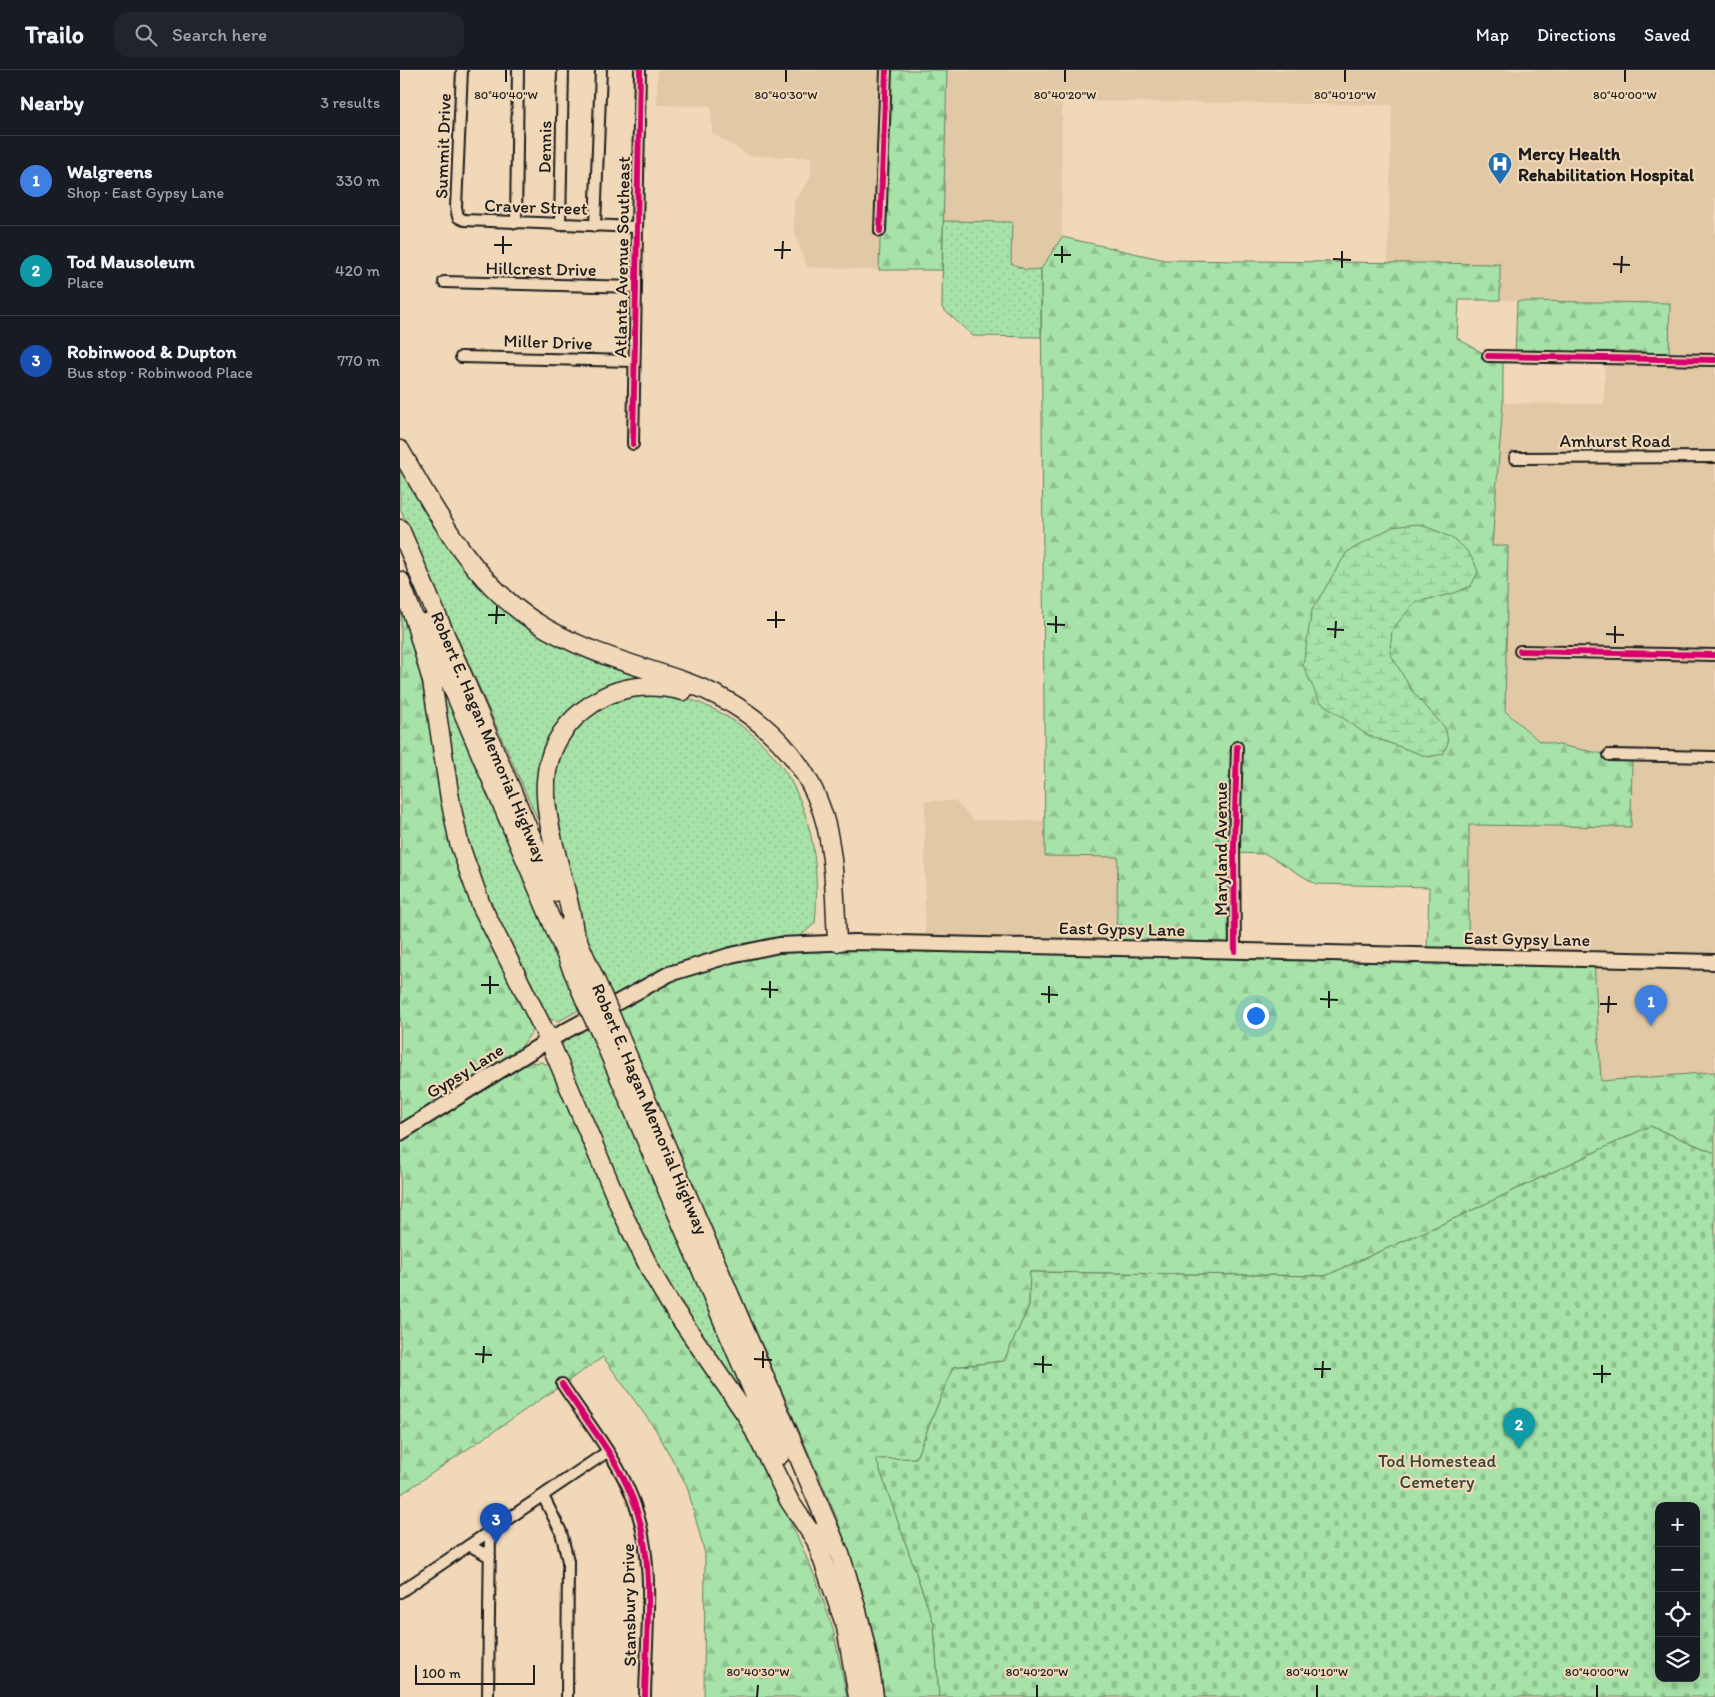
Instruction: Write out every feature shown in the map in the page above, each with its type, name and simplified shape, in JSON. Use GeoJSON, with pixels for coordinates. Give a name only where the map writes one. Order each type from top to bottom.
{"type":"FeatureCollection","features":[{"type":"Feature","properties":{"kind":"highway"},"geometry":{"type":"LineString","coordinates":[[400,450],[436,511],[467,557],[504,597],[532,620],[585,649],[712,692],[753,716],[778,739],[800,767],[813,789],[826,825],[831,849],[832,942]]}},
{"type":"Feature","properties":{"kind":"highway","name":"Robert E. Hagan Memorial Highway"},"geometry":{"type":"LineString","coordinates":[[400,529],[574,933],[593,997],[601,1034],[817,1542],[846,1628],[858,1697]]}},
{"type":"Feature","properties":{"kind":"highway","name":"Robert E. Hagan Memorial Highway"},"geometry":{"type":"LineString","coordinates":[[400,565],[593,997],[612,1019],[840,1554],[861,1621],[869,1655],[874,1697]]}},
{"type":"Feature","properties":{"kind":"highway"},"geometry":{"type":"LineString","coordinates":[[400,581],[414,618],[432,681],[450,799],[459,843],[481,905],[549,1040],[623,1214],[652,1273],[668,1302],[747,1416],[790,1502],[817,1542]]}},
{"type":"Feature","properties":{"kind":"highway"},"geometry":{"type":"LineString","coordinates":[[574,933],[572,915],[558,868],[548,820],[547,768],[553,748],[573,718],[599,699],[632,687],[652,686],[692,694],[734,713],[773,747],[790,766],[805,792],[819,829],[832,942]]}},
{"type":"Feature","properties":{"kind":"main road","name":"East Gypsy Lane"},"geometry":{"type":"LineString","coordinates":[[549,1040],[669,974],[731,954],[779,945],[832,942],[1715,962]]}},
{"type":"Feature","properties":{"kind":"main road","name":"Gypsy Lane"},"geometry":{"type":"LineString","coordinates":[[400,1133],[549,1040]]}},
{"type":"Feature","properties":{"kind":"street","name":"Summit Drive"},"geometry":{"type":"LineString","coordinates":[[462,70],[456,207],[458,217],[464,220]]}},
{"type":"Feature","properties":{"kind":"street"},"geometry":{"type":"LineString","coordinates":[[516,224],[518,70]]}},
{"type":"Feature","properties":{"kind":"street","name":"Dennis"},"geometry":{"type":"LineString","coordinates":[[560,225],[563,70]]}},
{"type":"Feature","properties":{"kind":"street"},"geometry":{"type":"LineString","coordinates":[[595,226],[601,70]]}},
{"type":"Feature","properties":{"kind":"street","name":"Atlanta Avenue Southeast"},"geometry":{"type":"LineString","coordinates":[[633,444],[640,70]]}},
{"type":"Feature","properties":{"kind":"street"},"geometry":{"type":"LineString","coordinates":[[880,231],[886,70]]}},
{"type":"Feature","properties":{"kind":"street","name":"Craver Street"},"geometry":{"type":"LineString","coordinates":[[464,220],[516,224],[637,227]]}},
{"type":"Feature","properties":{"kind":"street","name":"Hillcrest Drive"},"geometry":{"type":"LineString","coordinates":[[444,282],[636,287]]}},
{"type":"Feature","properties":{"kind":"street"},"geometry":{"type":"LineString","coordinates":[[1488,356],[1715,360]]}},
{"type":"Feature","properties":{"kind":"street","name":"Miller Drive"},"geometry":{"type":"LineString","coordinates":[[462,357],[634,361]]}},
{"type":"Feature","properties":{"kind":"street","name":"Amhurst Road"},"geometry":{"type":"LineString","coordinates":[[1515,458],[1715,457]]}},
{"type":"Feature","properties":{"kind":"street"},"geometry":{"type":"LineString","coordinates":[[1520,651],[1715,656]]}},
{"type":"Feature","properties":{"kind":"street","name":"Maryland Avenue"},"geometry":{"type":"LineString","coordinates":[[1235,951],[1234,846],[1237,747]]}},
{"type":"Feature","properties":{"kind":"street"},"geometry":{"type":"LineString","coordinates":[[1609,755],[1715,757]]}},
{"type":"Feature","properties":{"kind":"street","name":"Stansbury Drive"},"geometry":{"type":"LineString","coordinates":[[562,1384],[607,1452],[632,1496],[645,1546],[647,1577],[645,1697]]}},
{"type":"Feature","properties":{"kind":"street"},"geometry":{"type":"LineString","coordinates":[[400,1592],[607,1452]]}},
{"type":"Feature","properties":{"kind":"street"},"geometry":{"type":"LineString","coordinates":[[543,1496],[561,1532],[568,1561],[566,1697]]}},
{"type":"Feature","properties":{"kind":"street"},"geometry":{"type":"LineString","coordinates":[[488,1697],[490,1532]]}},
{"type":"Feature","properties":{"kind":"street"},"geometry":{"type":"LineString","coordinates":[[470,1545],[490,1556]]}},
{"type":"Feature","properties":{"kind":"shaded area"},"geometry":{"type":"Polygon","coordinates":[[[657,70],[886,70],[879,270],[807,267],[794,231],[794,201],[811,177],[811,157],[750,156],[712,133],[711,106],[657,105],[657,70]]]}},
{"type":"Feature","properties":{"kind":"shaded area"},"geometry":{"type":"Polygon","coordinates":[[[947,70],[1715,70],[1715,1072],[1601,1081],[1594,959],[1468,956],[1469,825],[1631,827],[1609,755],[1539,741],[1505,711],[1508,546],[1492,546],[1503,403],[1604,404],[1605,358],[1670,303],[1500,300],[1500,264],[1388,263],[1392,105],[1062,101],[1062,237],[1041,269],[1026,270],[1011,263],[1012,222],[943,221],[947,70]]]}},
{"type":"Feature","properties":{"kind":"shaded area"},"geometry":{"type":"Polygon","coordinates":[[[925,801],[955,801],[973,820],[1046,821],[1045,856],[1118,857],[1116,948],[925,943],[925,801]]]}},
{"type":"Feature","properties":{"kind":"green space"},"geometry":{"type":"Polygon","coordinates":[[[886,70],[947,70],[942,270],[879,270],[886,70]]]}},
{"type":"Feature","properties":{"kind":"green space"},"geometry":{"type":"Polygon","coordinates":[[[943,221],[1012,222],[1011,263],[1026,270],[1041,269],[1041,337],[973,336],[942,308],[943,221]]]}},
{"type":"Feature","properties":{"kind":"green space"},"geometry":{"type":"Polygon","coordinates":[[[1062,237],[1165,260],[1500,264],[1500,300],[1459,300],[1457,338],[1488,356],[1503,356],[1503,403],[1492,546],[1508,546],[1505,711],[1539,741],[1609,755],[1632,755],[1631,827],[1469,825],[1468,956],[1594,959],[1601,1081],[1715,1072],[1715,1153],[1650,1126],[1460,1216],[1325,1276],[1030,1272],[1029,1306],[1004,1361],[953,1367],[916,1458],[877,1460],[934,1624],[939,1697],[884,1697],[881,1672],[866,1605],[836,1516],[614,1003],[669,974],[779,945],[1116,948],[1118,857],[1045,856],[1041,269],[1062,237]],[[1235,853],[1236,951],[1427,955],[1429,887],[1316,884],[1266,854],[1235,853]]]}},
{"type":"Feature","properties":{"kind":"green space"},"geometry":{"type":"Polygon","coordinates":[[[1517,301],[1670,303],[1669,360],[1515,357],[1517,301]]]}},
{"type":"Feature","properties":{"kind":"green space"},"geometry":{"type":"Polygon","coordinates":[[[400,457],[507,604],[661,678],[644,682],[558,731],[545,836],[400,508],[400,457]]]}},
{"type":"Feature","properties":{"kind":"green space"},"geometry":{"type":"Polygon","coordinates":[[[1417,524],[1455,540],[1469,553],[1478,572],[1471,586],[1452,594],[1415,602],[1392,630],[1390,653],[1412,691],[1446,729],[1448,743],[1443,754],[1428,757],[1367,735],[1319,701],[1303,665],[1312,610],[1347,552],[1392,527],[1417,524]]]}},
{"type":"Feature","properties":{"kind":"green space"},"geometry":{"type":"Polygon","coordinates":[[[401,603],[427,687],[444,797],[532,1026],[531,1033],[522,1046],[533,1063],[541,1062],[553,1067],[619,1215],[756,1444],[816,1579],[833,1629],[847,1697],[704,1697],[705,1554],[687,1486],[656,1430],[603,1357],[400,1495],[401,603]]]}},
{"type":"Feature","properties":{"kind":"green space"},"geometry":{"type":"Polygon","coordinates":[[[439,679],[578,1005],[601,1034],[593,1038],[757,1420],[656,1272],[561,1050],[564,1040],[587,1027],[579,1010],[559,1021],[545,1018],[500,930],[464,835],[439,679]]]}},
{"type":"Feature","properties":{"kind":"green space"},"geometry":{"type":"Polygon","coordinates":[[[671,693],[710,708],[743,727],[769,751],[789,778],[804,810],[813,845],[816,883],[815,923],[801,936],[614,1003],[584,934],[560,854],[551,814],[554,763],[572,728],[617,696],[671,693]]]}},
{"type":"Feature","properties":{"kind":"green space","name":"Tod Homestead Cemetery"},"geometry":{"type":"Polygon","coordinates":[[[1650,1126],[1715,1153],[1715,1697],[939,1697],[934,1624],[876,1459],[916,1458],[953,1367],[1004,1361],[1029,1306],[1030,1272],[1325,1276],[1460,1216],[1650,1126]]]}},
{"type":"Feature","properties":{"kind":"cycle path"},"geometry":{"type":"LineString","coordinates":[[633,444],[640,70]]}},
{"type":"Feature","properties":{"kind":"cycle path"},"geometry":{"type":"LineString","coordinates":[[880,231],[886,70]]}},
{"type":"Feature","properties":{"kind":"cycle path"},"geometry":{"type":"LineString","coordinates":[[1488,356],[1715,360]]}},
{"type":"Feature","properties":{"kind":"cycle path"},"geometry":{"type":"LineString","coordinates":[[1520,651],[1715,655]]}},
{"type":"Feature","properties":{"kind":"cycle path"},"geometry":{"type":"LineString","coordinates":[[1235,951],[1234,846],[1237,747]]}},
{"type":"Feature","properties":{"kind":"cycle path"},"geometry":{"type":"LineString","coordinates":[[562,1384],[618,1467],[632,1497],[640,1521],[645,1545],[648,1596],[645,1697]]}},
{"type":"Feature","properties":{"kind":"place","name":"Mercy Health Rehabilitation Hospital"},"geometry":{"type":"Point","coordinates":[1500,185]}},
{"type":"Feature","properties":{"kind":"place","name":"Walgreens"},"geometry":{"type":"Point","coordinates":[1651,1026]}},
{"type":"Feature","properties":{"kind":"place","name":"Tod Mausoleum"},"geometry":{"type":"Point","coordinates":[1519,1449]}},
{"type":"Feature","properties":{"kind":"place","name":"Robinwood & Dupton"},"geometry":{"type":"Point","coordinates":[496,1544]}}]}
